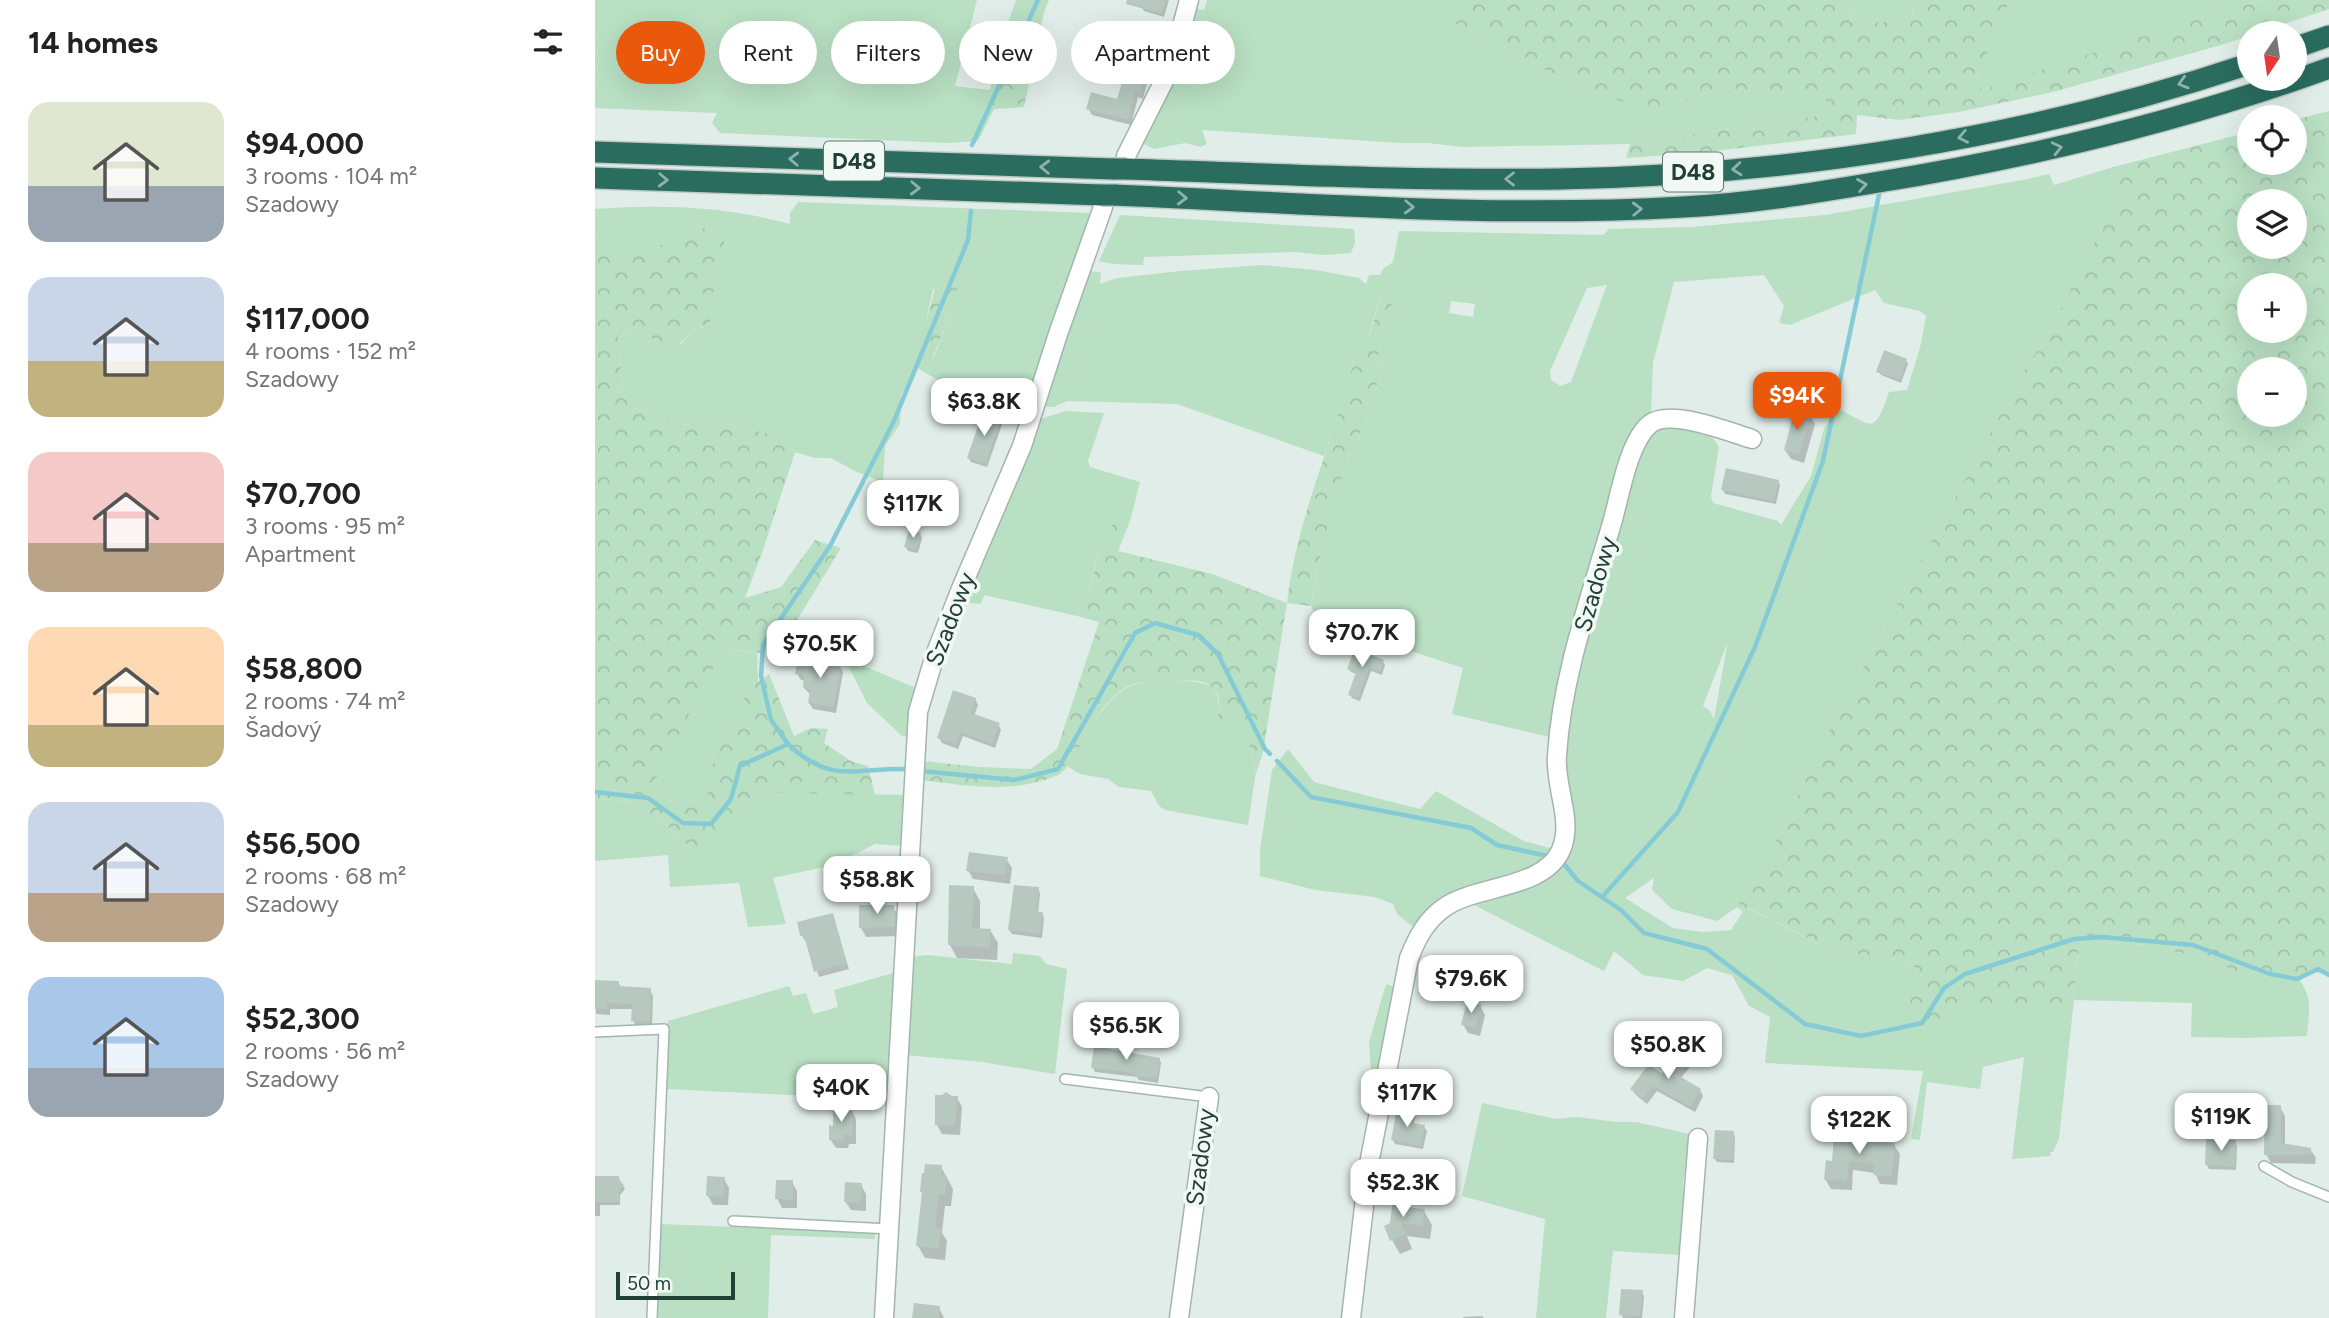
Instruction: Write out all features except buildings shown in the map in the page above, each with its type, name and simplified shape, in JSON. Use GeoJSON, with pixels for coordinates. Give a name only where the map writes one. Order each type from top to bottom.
{"type":"FeatureCollection","features":[{"type":"Feature","properties":{"kind":"highway"},"geometry":{"type":"LineString","coordinates":[[2307,44],[2329,36]]}},
{"type":"Feature","properties":{"kind":"highway","name":"D48"},"geometry":{"type":"LineString","coordinates":[[595,152],[1122,165],[1510,179],[1635,176],[1770,166],[1890,150],[1991,131],[2140,96],[2237,68]]}},
{"type":"Feature","properties":{"kind":"highway","name":"D48"},"geometry":{"type":"LineString","coordinates":[[595,178],[1106,199],[1471,210],[1630,210],[1741,203],[1906,177],[2034,153],[2171,118],[2329,68]]}},
{"type":"Feature","properties":{"kind":"street"},"geometry":{"type":"LineString","coordinates":[[1122,165],[1171,67],[1189,0]]}},
{"type":"Feature","properties":{"kind":"street","name":"Szadowy"},"geometry":{"type":"LineString","coordinates":[[890,1229],[918,712],[960,591],[1022,446],[1106,199]]}},
{"type":"Feature","properties":{"kind":"street","name":"Szadowy"},"geometry":{"type":"LineString","coordinates":[[1351,1318],[1369,1164],[1409,958],[1421,930],[1444,907],[1468,896],[1536,875],[1555,858],[1566,836],[1557,780],[1560,727],[1588,607],[1634,447],[1650,424],[1671,418],[1752,439]]}},
{"type":"Feature","properties":{"kind":"street","name":"Szadowy"},"geometry":{"type":"LineString","coordinates":[[1179,1318],[1209,1097]]}},
{"type":"Feature","properties":{"kind":"street"},"geometry":{"type":"LineString","coordinates":[[1685,1318],[1698,1138]]}},
{"type":"Feature","properties":{"kind":"street"},"geometry":{"type":"LineString","coordinates":[[884,1318],[890,1229]]}},
{"type":"Feature","properties":{"kind":"lane"},"geometry":{"type":"LineString","coordinates":[[595,1032],[664,1029],[652,1318]]}},
{"type":"Feature","properties":{"kind":"lane","name":"Szadowy"},"geometry":{"type":"LineString","coordinates":[[1065,1079],[1209,1097]]}},
{"type":"Feature","properties":{"kind":"lane"},"geometry":{"type":"LineString","coordinates":[[2264,1166],[2292,1182],[2329,1197]]}},
{"type":"Feature","properties":{"kind":"lane"},"geometry":{"type":"LineString","coordinates":[[733,1221],[890,1229]]}},
{"type":"Feature","properties":{"kind":"green space"},"geometry":{"type":"Polygon","coordinates":[[[595,0],[977,0],[972,21],[959,21],[959,70],[955,86],[990,90],[994,109],[978,141],[947,143],[720,133],[712,123],[717,113],[595,108],[595,0]]]}},
{"type":"Feature","properties":{"kind":"green space"},"geometry":{"type":"Polygon","coordinates":[[[1016,0],[1049,0],[1042,21],[1009,21],[1016,0]]]}},
{"type":"Feature","properties":{"kind":"green space"},"geometry":{"type":"Polygon","coordinates":[[[1207,0],[1452,0],[1448,20],[1511,50],[1580,90],[1669,106],[1719,89],[1826,98],[1826,115],[1630,144],[1463,147],[1202,130],[1207,144],[1201,147],[1185,143],[1154,149],[1142,143],[1170,84],[1235,84],[1235,21],[1189,21],[1192,8],[1204,10],[1207,0]]]}},
{"type":"Feature","properties":{"kind":"green space"},"geometry":{"type":"Polygon","coordinates":[[[1452,0],[1843,0],[1849,11],[1869,24],[1890,21],[1903,24],[1911,18],[1911,0],[2010,0],[1977,76],[1980,88],[1985,89],[2219,11],[2263,0],[2329,0],[2329,9],[2293,21],[2237,21],[2237,40],[2053,92],[1959,112],[1899,120],[1857,115],[1856,134],[1698,153],[1626,158],[1630,144],[1825,115],[1826,99],[1719,89],[1669,106],[1646,108],[1580,90],[1511,50],[1447,20],[1452,0]]]}},
{"type":"Feature","properties":{"kind":"green space"},"geometry":{"type":"Polygon","coordinates":[[[1843,0],[1911,0],[1912,15],[1907,23],[1903,24],[1890,21],[1869,24],[1849,11],[1843,0]]]}},
{"type":"Feature","properties":{"kind":"green space"},"geometry":{"type":"Polygon","coordinates":[[[2010,0],[2263,0],[2219,11],[2004,84],[1980,88],[1977,79],[1979,70],[2010,0]]]}},
{"type":"Feature","properties":{"kind":"green space"},"geometry":{"type":"Polygon","coordinates":[[[991,84],[1029,84],[1024,107],[994,109],[991,84]]]}},
{"type":"Feature","properties":{"kind":"green space"},"geometry":{"type":"Polygon","coordinates":[[[2329,111],[2329,974],[2316,972],[2297,976],[2234,971],[2206,957],[2150,945],[2105,943],[2082,938],[2077,959],[2074,1000],[2021,1014],[2005,1006],[1993,1013],[1983,1014],[1962,1004],[1940,1021],[1921,1028],[1899,1006],[1917,979],[1917,970],[1909,962],[1831,950],[1747,907],[1743,912],[1737,907],[1779,835],[1836,717],[2024,371],[2049,332],[2115,202],[2119,192],[2110,168],[2237,135],[2237,175],[2307,175],[2307,117],[2329,111]]]}},
{"type":"Feature","properties":{"kind":"green space"},"geometry":{"type":"Polygon","coordinates":[[[2110,168],[2119,192],[2115,202],[2049,332],[2024,371],[1836,717],[1779,835],[1746,894],[1737,907],[1717,921],[1672,909],[1652,890],[1654,878],[1625,898],[1673,928],[1703,932],[1731,930],[1746,907],[1831,950],[1909,962],[1917,970],[1917,979],[1899,1006],[1940,1021],[1962,1004],[2005,1006],[2074,1000],[2059,1139],[2053,1152],[2050,1152],[2051,1156],[2012,1159],[2024,1057],[1983,1067],[1980,1089],[1927,1082],[1920,1140],[1911,1139],[1923,1071],[1765,1063],[1770,1017],[1749,1006],[1732,975],[1707,968],[1683,981],[1643,975],[1614,951],[1604,971],[1474,905],[1451,897],[1417,930],[1397,914],[1393,904],[1375,897],[1315,890],[1260,876],[1260,850],[1272,770],[1288,749],[1314,782],[1420,809],[1436,791],[1524,841],[1557,850],[1565,744],[1575,685],[1632,477],[1647,438],[1666,427],[1686,427],[1713,438],[1719,447],[1711,496],[1713,503],[1778,521],[1781,525],[1811,476],[1824,429],[1836,407],[1871,424],[1880,416],[1889,392],[1907,390],[1920,348],[1926,316],[1920,311],[1884,303],[1875,290],[1790,325],[1779,323],[1784,306],[1764,275],[1674,282],[1653,363],[1651,417],[1641,424],[1554,738],[1452,714],[1463,668],[1318,621],[1311,606],[1327,523],[1350,453],[1354,452],[1384,365],[1377,359],[1390,315],[1383,286],[1366,345],[1353,363],[1351,379],[1324,456],[1177,404],[1067,401],[1054,407],[1040,407],[1087,271],[1101,272],[1100,284],[1117,278],[1262,265],[1316,270],[1359,278],[1366,284],[1369,275],[1380,275],[1383,269],[1393,262],[1399,231],[1603,235],[1609,229],[1692,227],[1825,215],[2049,174],[2054,185],[2110,168]],[[1607,285],[1587,288],[1550,371],[1551,380],[1560,386],[1571,382],[1607,285]],[[1451,301],[1449,313],[1473,317],[1475,304],[1451,301]],[[1727,644],[1703,706],[1710,711],[1714,719],[1727,644]]]}},
{"type":"Feature","properties":{"kind":"green space"},"geometry":{"type":"Polygon","coordinates":[[[798,202],[1092,213],[1074,259],[1075,265],[1027,405],[936,379],[918,368],[901,395],[900,424],[885,446],[883,482],[831,458],[815,458],[795,452],[777,436],[711,420],[685,425],[635,408],[623,395],[618,338],[627,332],[640,330],[656,341],[681,344],[692,332],[704,326],[714,283],[711,268],[724,246],[721,235],[691,223],[668,243],[641,254],[615,259],[604,240],[595,237],[595,209],[693,208],[742,213],[790,224],[790,213],[798,202]],[[957,287],[933,289],[927,316],[933,359],[951,313],[957,287]]]}},
{"type":"Feature","properties":{"kind":"green space"},"geometry":{"type":"Polygon","coordinates":[[[1120,215],[1354,229],[1355,243],[1351,253],[1324,255],[1295,252],[1144,257],[1143,265],[1099,261],[1120,215]]]}},
{"type":"Feature","properties":{"kind":"green space"},"geometry":{"type":"Polygon","coordinates":[[[691,223],[721,235],[724,240],[724,246],[711,268],[714,283],[710,322],[692,332],[675,348],[656,341],[640,330],[618,337],[623,395],[635,408],[685,425],[711,420],[777,436],[795,452],[745,598],[781,587],[815,540],[841,548],[788,635],[761,653],[723,649],[652,787],[679,807],[707,797],[715,754],[730,735],[748,688],[769,674],[794,736],[811,728],[828,729],[824,743],[851,761],[868,766],[875,795],[756,792],[699,847],[679,842],[667,825],[634,801],[595,799],[595,237],[604,240],[615,259],[654,249],[671,239],[684,224],[691,223]]]}},
{"type":"Feature","properties":{"kind":"green space"},"geometry":{"type":"Polygon","coordinates":[[[938,277],[958,287],[951,313],[932,359],[926,358],[919,348],[938,277]]]}},
{"type":"Feature","properties":{"kind":"green space"},"geometry":{"type":"Polygon","coordinates":[[[1390,283],[1394,288],[1390,315],[1377,359],[1384,365],[1338,491],[1322,548],[1311,606],[1287,603],[1306,512],[1353,365],[1369,336],[1383,286],[1390,283]]]}},
{"type":"Feature","properties":{"kind":"green space"},"geometry":{"type":"Polygon","coordinates":[[[1065,411],[1104,413],[1088,461],[1090,467],[1140,482],[1130,521],[1118,515],[1098,554],[1086,602],[1077,616],[984,595],[981,604],[968,603],[966,593],[1038,420],[1065,411]]]}},
{"type":"Feature","properties":{"kind":"green space"},"geometry":{"type":"Polygon","coordinates":[[[1118,515],[1130,521],[1118,551],[1212,574],[1287,603],[1263,752],[1255,777],[1242,719],[1235,717],[1225,724],[1220,724],[1217,720],[1217,693],[1206,683],[1190,681],[1140,683],[1122,690],[1106,705],[1068,766],[1058,775],[1042,781],[991,787],[922,780],[923,761],[1031,769],[1057,749],[1099,622],[1077,616],[1086,602],[1101,544],[1118,515]]]}},
{"type":"Feature","properties":{"kind":"green space"},"geometry":{"type":"Polygon","coordinates":[[[723,649],[757,653],[758,681],[748,688],[730,735],[715,754],[708,797],[679,807],[652,787],[723,649]]]}},
{"type":"Feature","properties":{"kind":"green space"},"geometry":{"type":"Polygon","coordinates":[[[842,660],[864,666],[916,688],[909,737],[902,736],[867,703],[849,667],[841,664],[842,660]]]}},
{"type":"Feature","properties":{"kind":"green space"},"geometry":{"type":"Polygon","coordinates":[[[1188,681],[1211,687],[1217,695],[1219,708],[1242,719],[1255,777],[1248,825],[1165,810],[1159,806],[1151,791],[1119,787],[1108,779],[1080,774],[1067,766],[1095,720],[1123,690],[1147,682],[1188,681]]]}},
{"type":"Feature","properties":{"kind":"green space"},"geometry":{"type":"Polygon","coordinates":[[[756,792],[907,795],[902,846],[875,844],[834,865],[773,878],[786,924],[748,927],[739,883],[670,887],[668,855],[595,861],[595,799],[634,801],[667,825],[679,842],[699,846],[756,792]]]}},
{"type":"Feature","properties":{"kind":"green space"},"geometry":{"type":"Polygon","coordinates":[[[2082,938],[2105,943],[2150,945],[2206,957],[2234,971],[2297,976],[2308,998],[2307,1036],[2191,1037],[2192,1003],[2074,1000],[2077,959],[2082,938]]]}},
{"type":"Feature","properties":{"kind":"green space"},"geometry":{"type":"Polygon","coordinates":[[[1013,953],[1040,956],[1046,964],[1067,969],[1055,1074],[982,1062],[906,1055],[912,959],[928,955],[1012,964],[1013,953]]]}},
{"type":"Feature","properties":{"kind":"green space"},"geometry":{"type":"Polygon","coordinates":[[[893,973],[897,977],[891,1095],[813,1091],[812,1096],[665,1089],[668,1021],[789,986],[793,996],[806,993],[813,1014],[838,1007],[834,990],[893,973]]]}},
{"type":"Feature","properties":{"kind":"green space"},"geometry":{"type":"Polygon","coordinates":[[[1386,984],[1396,987],[1379,1072],[1371,1070],[1369,1042],[1386,984]]]}},
{"type":"Feature","properties":{"kind":"green space"},"geometry":{"type":"Polygon","coordinates":[[[1482,1103],[1556,1119],[1577,1117],[1636,1122],[1690,1134],[1683,1184],[1684,1231],[1679,1255],[1613,1251],[1606,1318],[1536,1318],[1545,1219],[1462,1196],[1482,1103]]]}},
{"type":"Feature","properties":{"kind":"green space"},"geometry":{"type":"Polygon","coordinates":[[[661,1224],[866,1232],[875,1234],[875,1239],[771,1235],[768,1318],[657,1318],[661,1224]]]}},
{"type":"Feature","properties":{"kind":"waterway"},"geometry":{"type":"LineString","coordinates":[[972,145],[1038,0]]}},
{"type":"Feature","properties":{"kind":"waterway"},"geometry":{"type":"LineString","coordinates":[[1602,897],[1678,812],[1755,647],[1823,461],[1880,190]]}},
{"type":"Feature","properties":{"kind":"waterway"},"geometry":{"type":"LineString","coordinates":[[788,744],[771,720],[761,676],[763,645],[830,546],[894,421],[968,240],[971,211]]}},
{"type":"Feature","properties":{"kind":"waterway"},"geometry":{"type":"LineString","coordinates":[[921,771],[1015,780],[1058,769],[1135,633],[1155,623],[1198,635],[1218,654],[1265,749],[1270,754]]}},
{"type":"Feature","properties":{"kind":"waterway"},"geometry":{"type":"LineString","coordinates":[[595,792],[648,798],[683,823],[711,824],[731,799],[740,766],[788,744],[804,757],[832,770],[845,772],[909,769]]}},
{"type":"Feature","properties":{"kind":"waterway"},"geometry":{"type":"LineString","coordinates":[[1277,761],[1311,797],[1471,828],[1497,845],[1552,857]]}},
{"type":"Feature","properties":{"kind":"waterway"},"geometry":{"type":"LineString","coordinates":[[1560,859],[1578,881],[1621,910],[1644,933],[1707,949],[1805,1024],[1861,1036],[1922,1023],[1944,988],[1965,974],[2074,939],[2102,937],[2193,945],[2270,974],[2297,979],[2318,969],[2329,975]]}}]}
